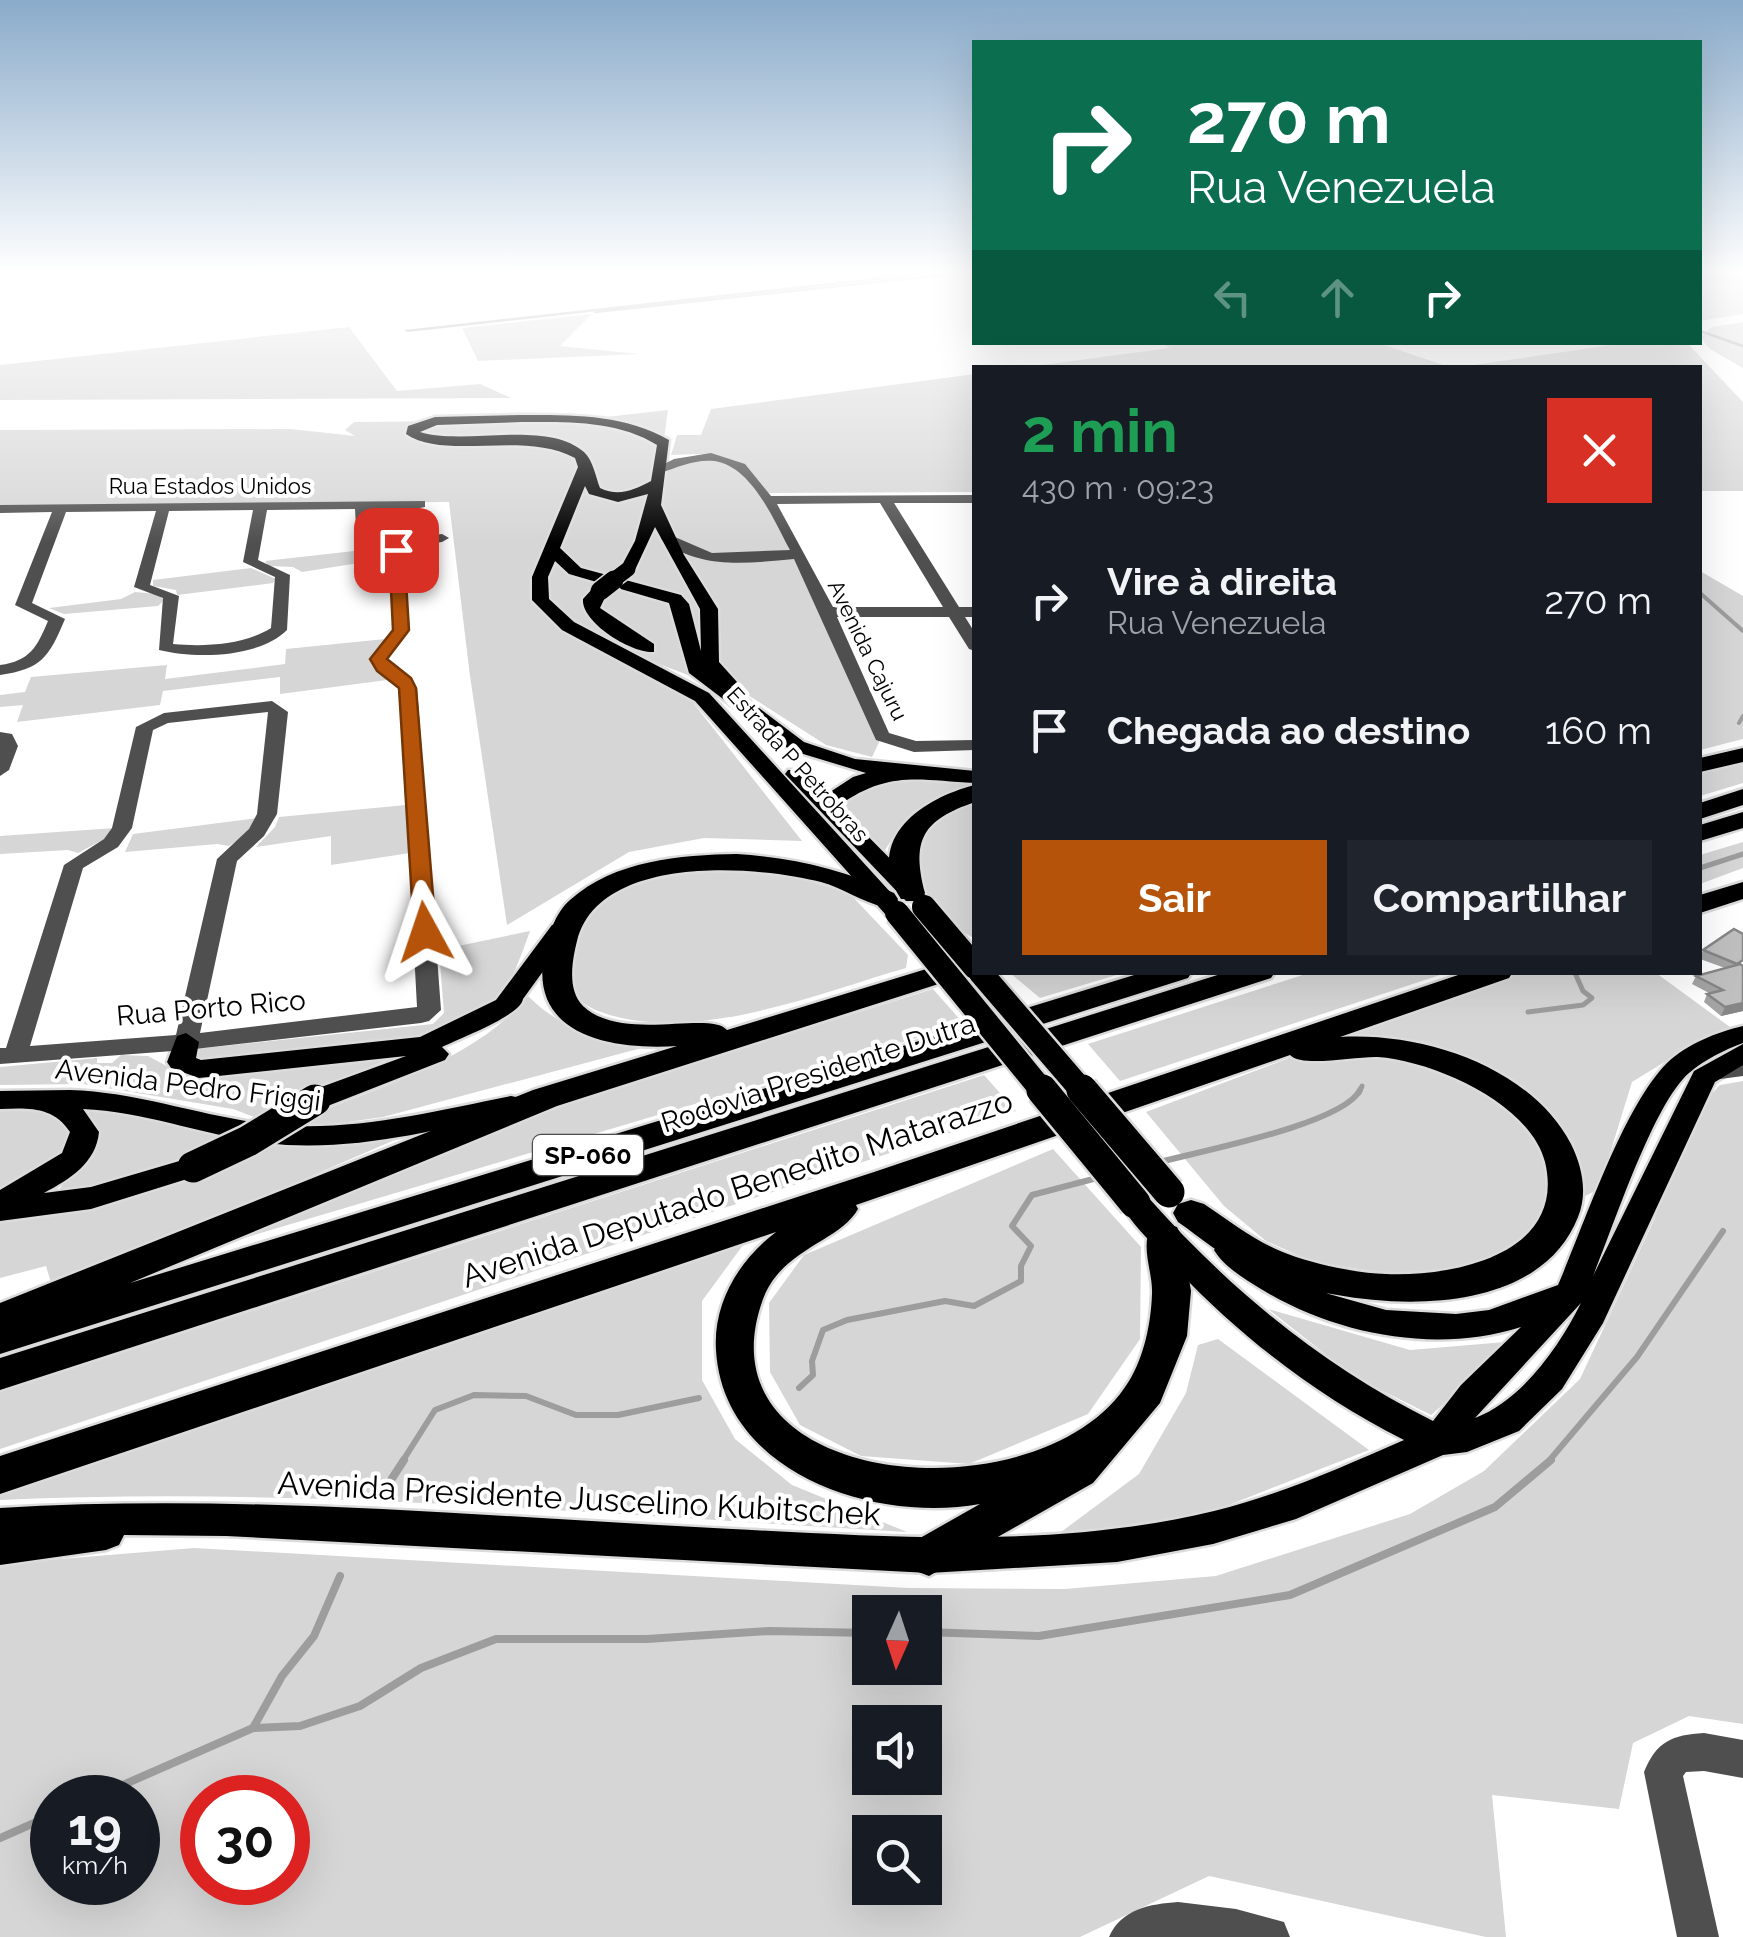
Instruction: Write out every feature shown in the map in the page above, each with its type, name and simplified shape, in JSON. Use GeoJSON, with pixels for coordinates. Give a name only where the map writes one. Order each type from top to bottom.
{"type":"FeatureCollection","features":[{"type":"Feature","properties":{"kind":"highway"},"geometry":{"type":"LineString","coordinates":[[1702,765],[1743,755]]}},
{"type":"Feature","properties":{"kind":"highway"},"geometry":{"type":"LineString","coordinates":[[777,1024],[676,1036],[620,1034],[575,1018],[558,992],[558,956],[574,910],[624,880],[701,863],[752,862],[799,869],[838,878],[904,903],[901,864],[905,839],[926,816],[952,800],[972,794]]}},
{"type":"Feature","properties":{"kind":"highway"},"geometry":{"type":"LineString","coordinates":[[1702,809],[1743,797]]}},
{"type":"Feature","properties":{"kind":"highway"},"geometry":{"type":"LineString","coordinates":[[1702,835],[1743,820]]}},
{"type":"Feature","properties":{"kind":"highway"},"geometry":{"type":"LineString","coordinates":[[1702,836],[1743,828]]}},
{"type":"Feature","properties":{"kind":"highway"},"geometry":{"type":"LineString","coordinates":[[1702,903],[1743,890]]}},
{"type":"Feature","properties":{"kind":"highway"},"geometry":{"type":"LineString","coordinates":[[0,1320],[545,1098],[972,966]]}},
{"type":"Feature","properties":{"kind":"highway","name":"Rodovia Presidente Dutra"},"geometry":{"type":"LineString","coordinates":[[0,1338],[1167,975]]}},
{"type":"Feature","properties":{"kind":"highway","name":"Rodovia Presidente Dutra"},"geometry":{"type":"LineString","coordinates":[[0,1374],[1251,975]]}},
{"type":"Feature","properties":{"kind":"highway","name":"Avenida Deputado Benedito Matarazzo"},"geometry":{"type":"LineString","coordinates":[[0,1475],[886,1182],[1489,975]]}},
{"type":"Feature","properties":{"kind":"highway"},"geometry":{"type":"LineString","coordinates":[[929,1556],[1078,1470],[1146,1392],[1167,1336],[1175,1214],[1263,1260],[1323,1279],[1386,1289],[1448,1285],[1496,1273],[1536,1250],[1558,1222],[1566,1187],[1558,1150],[1532,1115],[1498,1086],[1449,1063],[1394,1049],[1336,1047],[1227,1064]]}},
{"type":"Feature","properties":{"kind":"highway"},"geometry":{"type":"LineString","coordinates":[[886,1182],[792,1239],[761,1267],[741,1299],[734,1357],[744,1390],[764,1424],[802,1456],[838,1474],[926,1490],[980,1487],[1030,1473],[1110,1435]]}},
{"type":"Feature","properties":{"kind":"main road"},"geometry":{"type":"LineString","coordinates":[[656,486],[641,494],[607,497],[594,491],[581,456],[571,448],[543,441],[429,439],[412,432],[435,421],[612,422],[642,429],[664,443],[656,486],[636,558],[592,599],[591,609],[602,621],[713,693],[826,804],[1135,1202],[1175,1214],[1252,1270],[1306,1298],[1366,1318],[1434,1327],[1487,1323],[1525,1314],[1571,1292]]}},
{"type":"Feature","properties":{"kind":"main road"},"geometry":{"type":"LineString","coordinates":[[551,549],[585,467]]}},
{"type":"Feature","properties":{"kind":"main road"},"geometry":{"type":"LineString","coordinates":[[656,486],[668,538],[710,609],[710,663],[723,678],[770,715],[820,744],[910,768]]}},
{"type":"Feature","properties":{"kind":"main road","name":"Estrada P Petrobras"},"geometry":{"type":"LineString","coordinates":[[904,903],[702,696],[552,614],[538,589],[551,549],[575,571],[675,599],[680,604],[696,669],[797,746],[851,765],[972,776]]}},
{"type":"Feature","properties":{"kind":"main road"},"geometry":{"type":"LineString","coordinates":[[826,804],[860,780],[910,768],[972,765]]}},
{"type":"Feature","properties":{"kind":"main road"},"geometry":{"type":"LineString","coordinates":[[904,903],[972,962]]}},
{"type":"Feature","properties":{"kind":"main road"},"geometry":{"type":"LineString","coordinates":[[0,1210],[90,1198],[194,1167],[248,1141],[315,1100],[446,1051],[484,1027],[512,1002],[574,910]]}},
{"type":"Feature","properties":{"kind":"main road"},"geometry":{"type":"LineString","coordinates":[[982,975],[1175,1214],[1252,1323],[1350,1394],[1438,1441],[1468,1437],[1506,1421],[1550,1379],[1587,1323],[1679,1123],[1704,1078],[1728,1070],[1743,1053]]}},
{"type":"Feature","properties":{"kind":"main road"},"geometry":{"type":"LineString","coordinates":[[186,1042],[181,1062],[198,1069],[424,1045],[512,1002]]}},
{"type":"Feature","properties":{"kind":"main road"},"geometry":{"type":"LineString","coordinates":[[1438,1441],[1473,1395],[1571,1292],[1650,1104],[1678,1068],[1717,1044],[1743,1034]]}},
{"type":"Feature","properties":{"kind":"main road"},"geometry":{"type":"LineString","coordinates":[[0,1202],[58,1174],[78,1157],[86,1140],[75,1113],[44,1098]]}},
{"type":"Feature","properties":{"kind":"main road","name":"Avenida Pedro Friggi"},"geometry":{"type":"LineString","coordinates":[[0,1100],[44,1098],[138,1105],[247,1131],[328,1136],[383,1131],[545,1098]]}},
{"type":"Feature","properties":{"kind":"main road","name":"Avenida Presidente Juscelino Kubitschek"},"geometry":{"type":"LineString","coordinates":[[0,1524],[100,1518],[226,1520],[929,1556],[1117,1546],[1213,1528],[1296,1503],[1438,1441]]}},
{"type":"Feature","properties":{"kind":"main road","name":"Avenida Presidente Juscelino Kubitschek"},"geometry":{"type":"LineString","coordinates":[[0,1548],[226,1520]]}},
{"type":"Feature","properties":{"kind":"street","name":"Avenida Cajuru"},"geometry":{"type":"LineString","coordinates":[[656,486],[690,457],[733,463],[768,500],[882,736],[914,747],[972,745]]}},
{"type":"Feature","properties":{"kind":"street"},"geometry":{"type":"LineString","coordinates":[[768,500],[972,499]]}},
{"type":"Feature","properties":{"kind":"street"},"geometry":{"type":"LineString","coordinates":[[885,500],[972,641]]}},
{"type":"Feature","properties":{"kind":"street","name":"Rua Estados Unidos"},"geometry":{"type":"LineString","coordinates":[[0,508],[420,504]]}},
{"type":"Feature","properties":{"kind":"street"},"geometry":{"type":"LineString","coordinates":[[362,505],[362,542],[390,544],[442,538]]}},
{"type":"Feature","properties":{"kind":"street"},"geometry":{"type":"LineString","coordinates":[[164,506],[142,587],[171,596],[165,647],[168,650],[262,642],[279,630],[283,575],[250,562],[262,506]]}},
{"type":"Feature","properties":{"kind":"street"},"geometry":{"type":"LineString","coordinates":[[0,670],[33,663],[41,656],[58,619],[23,605],[61,508]]}},
{"type":"Feature","properties":{"kind":"street"},"geometry":{"type":"LineString","coordinates":[[668,538],[682,552],[702,556],[797,554]]}},
{"type":"Feature","properties":{"kind":"street","name":"Rua Porto Rico"},"geometry":{"type":"LineString","coordinates":[[8,1055],[186,1042],[426,1014],[428,972],[408,688],[405,681],[382,668],[379,659],[402,625],[396,550],[390,544]]}},
{"type":"Feature","properties":{"kind":"street"},"geometry":{"type":"LineString","coordinates":[[825,612],[972,612]]}},
{"type":"Feature","properties":{"kind":"street"},"geometry":{"type":"LineString","coordinates":[[8,1055],[74,865],[110,843],[122,828],[146,727],[152,722],[272,706],[278,712],[267,814],[257,832],[227,859],[186,1042]]}},
{"type":"Feature","properties":{"kind":"street"},"geometry":{"type":"LineString","coordinates":[[0,770],[9,746],[3,738]]}},
{"type":"Feature","properties":{"kind":"street"},"geometry":{"type":"LineString","coordinates":[[1698,1937],[1663,1772],[1676,1754],[1704,1752],[1743,1758]]}},
{"type":"Feature","properties":{"kind":"street"},"geometry":{"type":"LineString","coordinates":[[1130,1937],[1137,1930],[1189,1921],[1269,1937]]}},
{"type":"Feature","properties":{"kind":"shaded area"},"geometry":{"type":"Polygon","coordinates":[[[376,363],[397,391],[480,384],[511,398],[0,400],[0,365],[376,363]]]}},
{"type":"Feature","properties":{"kind":"shaded area"},"geometry":{"type":"Polygon","coordinates":[[[1438,363],[1443,365],[1042,365],[1438,363]]]}},
{"type":"Feature","properties":{"kind":"shaded area"},"geometry":{"type":"Polygon","coordinates":[[[1706,363],[1743,402],[1743,491],[1702,491],[1702,365],[1474,365],[1706,363]]]}},
{"type":"Feature","properties":{"kind":"shaded area"},"geometry":{"type":"Polygon","coordinates":[[[972,374],[972,492],[766,493],[882,736],[872,757],[826,745],[726,681],[688,675],[571,631],[687,695],[802,841],[704,838],[629,852],[507,925],[449,502],[0,506],[0,430],[291,429],[355,436],[345,430],[354,422],[579,420],[668,410],[660,468],[691,457],[740,466],[736,461],[699,454],[671,455],[677,435],[701,435],[711,409],[972,374]]]}},
{"type":"Feature","properties":{"kind":"shaded area"},"geometry":{"type":"Polygon","coordinates":[[[369,545],[387,548],[384,559],[302,572],[293,567],[268,566],[265,561],[354,551],[369,545]]]}},
{"type":"Feature","properties":{"kind":"shaded area"},"geometry":{"type":"Polygon","coordinates":[[[251,568],[276,579],[273,583],[177,595],[176,590],[153,586],[153,580],[251,568]]]}},
{"type":"Feature","properties":{"kind":"shaded area"},"geometry":{"type":"Polygon","coordinates":[[[1702,572],[1743,596],[1743,739],[1702,749],[1702,572]]]}},
{"type":"Feature","properties":{"kind":"shaded area"},"geometry":{"type":"Polygon","coordinates":[[[135,592],[158,594],[164,600],[158,606],[64,614],[49,608],[121,599],[135,592]]]}},
{"type":"Feature","properties":{"kind":"shaded area"},"geometry":{"type":"Polygon","coordinates":[[[385,639],[374,664],[387,680],[280,694],[280,677],[163,691],[160,705],[17,722],[23,705],[0,707],[0,695],[25,692],[31,677],[167,665],[165,679],[285,664],[286,649],[385,639]]]}},
{"type":"Feature","properties":{"kind":"shaded area"},"geometry":{"type":"Polygon","coordinates":[[[1743,761],[1743,783],[1702,795],[1702,770],[1743,761]]]}},
{"type":"Feature","properties":{"kind":"shaded area"},"geometry":{"type":"Polygon","coordinates":[[[884,779],[972,784],[921,809],[902,826],[884,852],[845,818],[840,808],[842,799],[884,779]]]}},
{"type":"Feature","properties":{"kind":"shaded area"},"geometry":{"type":"Polygon","coordinates":[[[972,797],[972,937],[938,917],[916,894],[921,825],[972,797]]]}},
{"type":"Feature","properties":{"kind":"shaded area"},"geometry":{"type":"Polygon","coordinates":[[[406,805],[410,853],[331,865],[331,836],[256,847],[279,817],[406,805]]]}},
{"type":"Feature","properties":{"kind":"shaded area"},"geometry":{"type":"Polygon","coordinates":[[[258,818],[243,837],[229,846],[125,852],[133,834],[258,818]]]}},
{"type":"Feature","properties":{"kind":"shaded area"},"geometry":{"type":"Polygon","coordinates":[[[115,828],[110,836],[78,853],[68,850],[0,854],[0,836],[115,828]]]}},
{"type":"Feature","properties":{"kind":"shaded area"},"geometry":{"type":"Polygon","coordinates":[[[1743,842],[1743,868],[1702,883],[1702,854],[1743,842]]]}},
{"type":"Feature","properties":{"kind":"shaded area"},"geometry":{"type":"Polygon","coordinates":[[[719,868],[774,871],[849,893],[908,955],[906,968],[753,1012],[673,1023],[634,1020],[598,1011],[566,990],[576,928],[589,908],[622,888],[719,868]]]}},
{"type":"Feature","properties":{"kind":"shaded area"},"geometry":{"type":"Polygon","coordinates":[[[530,931],[502,993],[481,1014],[447,1034],[209,1063],[195,1057],[195,1049],[433,1024],[444,1013],[439,950],[530,931]]]}},
{"type":"Feature","properties":{"kind":"shaded area"},"geometry":{"type":"Polygon","coordinates":[[[1012,975],[1116,975],[1040,998],[1012,975]]]}},
{"type":"Feature","properties":{"kind":"shaded area"},"geometry":{"type":"Polygon","coordinates":[[[1303,975],[1440,975],[1120,1081],[1088,1044],[1303,975]]]}},
{"type":"Feature","properties":{"kind":"shaded area"},"geometry":{"type":"Polygon","coordinates":[[[1509,975],[1659,975],[1730,1027],[1705,1037],[1632,1082],[1599,1189],[1540,1219],[1525,1241],[1484,1268],[1405,1276],[1313,1262],[1266,1241],[1224,1206],[1146,1112],[1509,975]]]}},
{"type":"Feature","properties":{"kind":"shaded area"},"geometry":{"type":"Polygon","coordinates":[[[933,989],[964,1024],[214,1247],[505,1122],[933,989]]]}},
{"type":"Feature","properties":{"kind":"shaded area"},"geometry":{"type":"Polygon","coordinates":[[[528,996],[569,1025],[649,1046],[383,1117],[306,1128],[297,1121],[451,1056],[506,1019],[528,996]]]}},
{"type":"Feature","properties":{"kind":"shaded area"},"geometry":{"type":"Polygon","coordinates":[[[404,1053],[291,1099],[257,1118],[233,1109],[83,1084],[0,1085],[0,1067],[97,1058],[97,1063],[112,1063],[121,1055],[148,1056],[176,1071],[193,1072],[404,1053]]]}},
{"type":"Feature","properties":{"kind":"shaded area"},"geometry":{"type":"Polygon","coordinates":[[[984,1075],[1016,1111],[0,1449],[0,1392],[984,1075]]]}},
{"type":"Feature","properties":{"kind":"shaded area"},"geometry":{"type":"Polygon","coordinates":[[[1743,1081],[1743,1724],[1689,1716],[1633,1743],[1619,1809],[1492,1795],[1506,1937],[1486,1937],[1209,1876],[1080,1937],[0,1937],[0,1564],[194,1548],[908,1588],[1065,1589],[1216,1576],[1410,1514],[1484,1471],[1580,1379],[1654,1220],[1691,1115],[1720,1085],[1743,1081]]]}},
{"type":"Feature","properties":{"kind":"shaded area"},"geometry":{"type":"Polygon","coordinates":[[[80,1103],[232,1131],[158,1171],[58,1192],[93,1134],[88,1109],[80,1103]]]}},
{"type":"Feature","properties":{"kind":"shaded area"},"geometry":{"type":"Polygon","coordinates":[[[46,1109],[68,1121],[63,1147],[47,1164],[0,1191],[0,1110],[46,1109]]]}},
{"type":"Feature","properties":{"kind":"shaded area"},"geometry":{"type":"Polygon","coordinates":[[[420,1129],[158,1243],[53,1286],[0,1307],[0,1301],[52,1286],[46,1266],[0,1278],[0,1220],[75,1210],[152,1190],[240,1155],[262,1142],[319,1145],[420,1129]]]}},
{"type":"Feature","properties":{"kind":"shaded area"},"geometry":{"type":"Polygon","coordinates":[[[1053,1149],[1141,1247],[1140,1339],[1088,1414],[969,1464],[861,1456],[800,1425],[770,1372],[769,1303],[804,1255],[1053,1149]]]}},
{"type":"Feature","properties":{"kind":"shaded area"},"geometry":{"type":"Polygon","coordinates":[[[746,1241],[702,1301],[702,1380],[735,1439],[792,1485],[907,1532],[340,1499],[0,1500],[0,1488],[746,1241]]]}},
{"type":"Feature","properties":{"kind":"shaded area"},"geometry":{"type":"Polygon","coordinates":[[[1268,1309],[1410,1350],[1517,1341],[1431,1415],[1353,1376],[1268,1309]]]}},
{"type":"Feature","properties":{"kind":"shaded area"},"geometry":{"type":"Polygon","coordinates":[[[1218,1339],[1369,1450],[1206,1514],[1057,1535],[1139,1474],[1186,1393],[1198,1345],[1218,1339]]]}},
{"type":"Feature","properties":{"kind":"building"},"geometry":{"type":"Polygon","coordinates":[[[1734,929],[1743,934],[1743,960],[1737,964],[1703,950],[1734,929]]]}},
{"type":"Feature","properties":{"kind":"building"},"geometry":{"type":"Polygon","coordinates":[[[1743,966],[1743,1003],[1725,1007],[1707,994],[1723,990],[1696,976],[1743,966]]]}},
{"type":"Feature","properties":{"kind":"waterway"},"geometry":{"type":"LineString","coordinates":[[1702,595],[1743,631]]}},
{"type":"Feature","properties":{"kind":"waterway"},"geometry":{"type":"LineString","coordinates":[[1739,723],[1743,716]]}},
{"type":"Feature","properties":{"kind":"waterway"},"geometry":{"type":"LineString","coordinates":[[1702,867],[1743,854]]}},
{"type":"Feature","properties":{"kind":"waterway"},"geometry":{"type":"LineString","coordinates":[[1528,1012],[1583,1005],[1592,998],[1583,991],[1576,975]]}},
{"type":"Feature","properties":{"kind":"waterway"},"geometry":{"type":"LineString","coordinates":[[1359,1093],[1362,1086]]}},
{"type":"Feature","properties":{"kind":"waterway"},"geometry":{"type":"LineString","coordinates":[[1160,1162],[1300,1125],[1348,1102],[1360,1090]]}},
{"type":"Feature","properties":{"kind":"waterway"},"geometry":{"type":"LineString","coordinates":[[799,1388],[813,1375],[812,1361],[823,1330],[847,1320],[945,1301],[974,1306],[1021,1281],[1021,1266],[1031,1246],[1012,1226],[1032,1195],[1101,1177]]}},
{"type":"Feature","properties":{"kind":"waterway"},"geometry":{"type":"LineString","coordinates":[[1548,1462],[1637,1357],[1723,1231]]}},
{"type":"Feature","properties":{"kind":"waterway"},"geometry":{"type":"LineString","coordinates":[[402,1462],[435,1410],[474,1395],[526,1396],[576,1415],[618,1415],[699,1398]]}},
{"type":"Feature","properties":{"kind":"waterway"},"geometry":{"type":"LineString","coordinates":[[391,1480],[404,1460]]}},
{"type":"Feature","properties":{"kind":"waterway"},"geometry":{"type":"LineString","coordinates":[[942,1633],[1039,1636],[1290,1595],[1495,1507],[1551,1460]]}},
{"type":"Feature","properties":{"kind":"waterway"},"geometry":{"type":"LineString","coordinates":[[253,1728],[282,1676],[314,1636],[340,1576]]}},
{"type":"Feature","properties":{"kind":"waterway"},"geometry":{"type":"LineString","coordinates":[[253,1728],[300,1726],[360,1706],[421,1668],[496,1639],[647,1639],[769,1631],[852,1633]]}},
{"type":"Feature","properties":{"kind":"waterway"},"geometry":{"type":"LineString","coordinates":[[146,1775],[253,1728]]}},
{"type":"Feature","properties":{"kind":"waterway"},"geometry":{"type":"LineString","coordinates":[[0,1838],[30,1825]]}},
{"type":"Feature","properties":{"kind":"route"},"geometry":{"type":"LineString","coordinates":[[396,550],[402,625],[379,659],[382,668],[405,681],[408,688],[425,932]]}}]}
